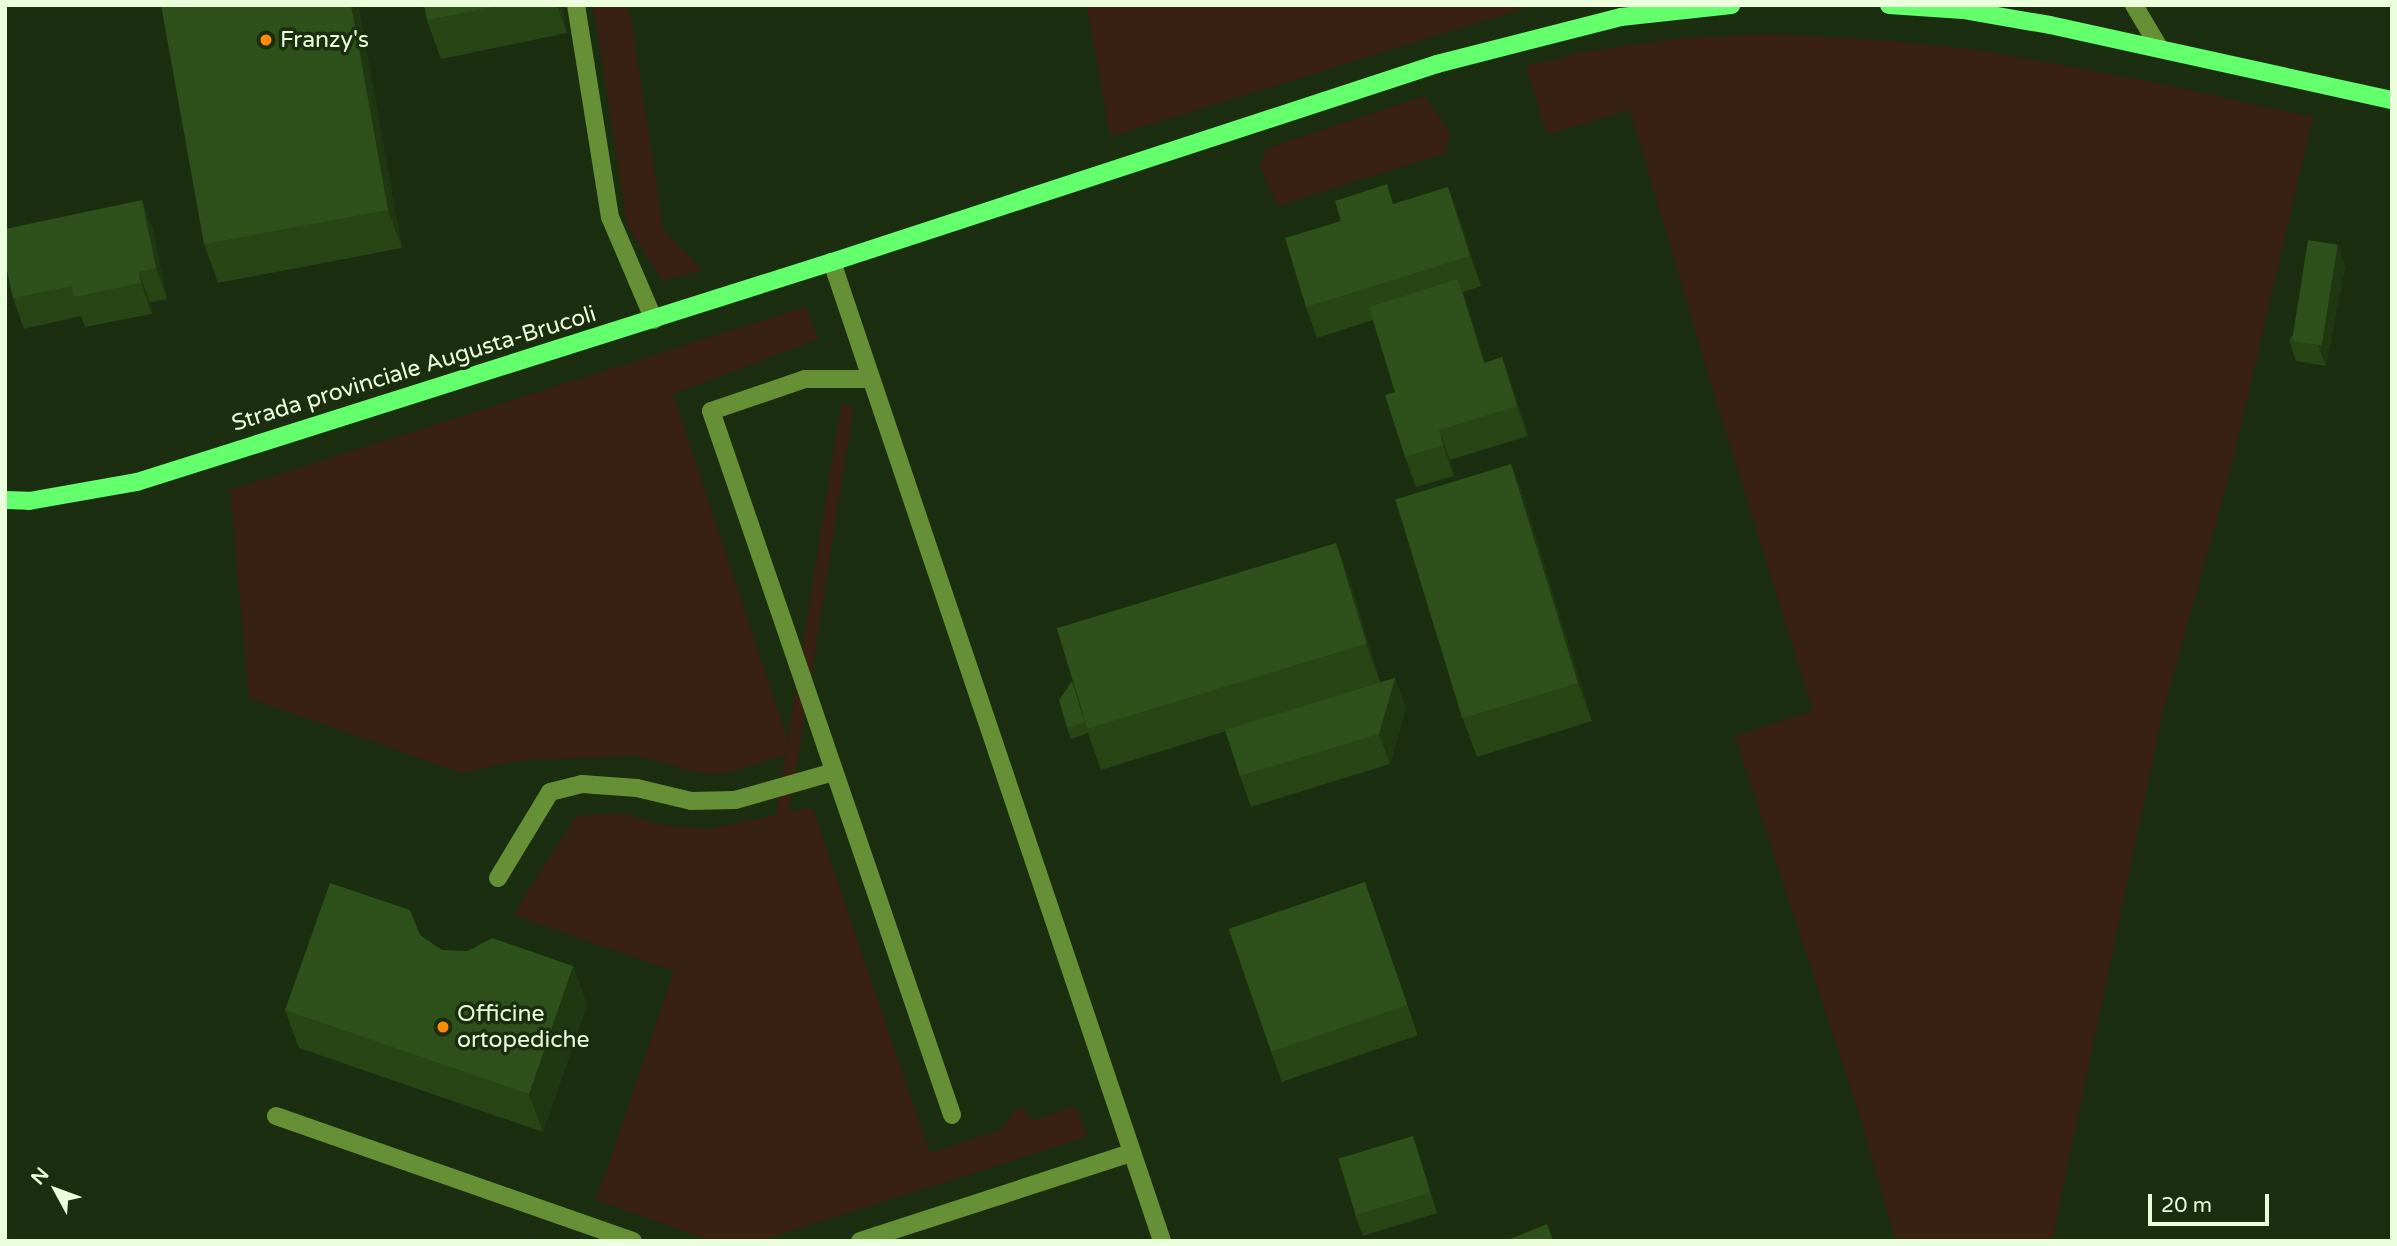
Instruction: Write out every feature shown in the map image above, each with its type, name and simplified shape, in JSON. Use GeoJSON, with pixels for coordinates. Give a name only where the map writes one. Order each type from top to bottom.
{"type":"FeatureCollection","features":[{"type":"Feature","properties":{"kind":"main road","name":"Strada provinciale Augusta-Brucoli"},"geometry":{"type":"LineString","coordinates":[[5,500],[29,500],[137,482],[654,320],[1437,64],[1620,17],[1731,5]]}},
{"type":"Feature","properties":{"kind":"main road"},"geometry":{"type":"LineString","coordinates":[[1889,5],[1963,10],[2050,25],[2392,100]]}},
{"type":"Feature","properties":{"kind":"street"},"geometry":{"type":"LineString","coordinates":[[576,5],[610,217],[654,320]]}},
{"type":"Feature","properties":{"kind":"street"},"geometry":{"type":"LineString","coordinates":[[2134,5],[2160,49]]}},
{"type":"Feature","properties":{"kind":"street"},"geometry":{"type":"LineString","coordinates":[[832,262],[1162,1241]]}},
{"type":"Feature","properties":{"kind":"street"},"geometry":{"type":"LineString","coordinates":[[871,379],[805,379],[711,411],[952,1115]]}},
{"type":"Feature","properties":{"kind":"street"},"geometry":{"type":"LineString","coordinates":[[498,878],[550,792],[582,784],[637,788],[691,801],[735,800],[834,772]]}},
{"type":"Feature","properties":{"kind":"street"},"geometry":{"type":"LineString","coordinates":[[276,1116],[633,1241]]}},
{"type":"Feature","properties":{"kind":"street"},"geometry":{"type":"LineString","coordinates":[[860,1241],[1131,1153]]}},
{"type":"Feature","properties":{"kind":"shaded area"},"geometry":{"type":"Polygon","coordinates":[[[593,5],[629,5],[663,229],[702,270],[663,281],[627,225],[593,5]]]}},
{"type":"Feature","properties":{"kind":"shaded area"},"geometry":{"type":"Polygon","coordinates":[[[1087,5],[1536,5],[1110,137],[1087,5]]]}},
{"type":"Feature","properties":{"kind":"shaded area"},"geometry":{"type":"Polygon","coordinates":[[[1775,34],[1883,40],[1980,50],[2133,78],[2313,117],[2230,472],[2163,712],[2052,1241],[1896,1241],[1856,1104],[1735,736],[1813,711],[1715,397],[1630,110],[1547,135],[1526,66],[1583,52],[1683,38],[1775,34]]]}},
{"type":"Feature","properties":{"kind":"shaded area"},"geometry":{"type":"Polygon","coordinates":[[[1425,96],[1450,133],[1446,153],[1278,206],[1261,168],[1265,149],[1425,96]]]}},
{"type":"Feature","properties":{"kind":"shaded area"},"geometry":{"type":"Polygon","coordinates":[[[805,307],[819,339],[673,394],[792,753],[724,774],[699,773],[638,756],[522,760],[462,773],[249,698],[230,490],[805,307]]]}},
{"type":"Feature","properties":{"kind":"shaded area"},"geometry":{"type":"Polygon","coordinates":[[[841,404],[854,406],[750,1062],[737,1060],[841,404]]]}},
{"type":"Feature","properties":{"kind":"shaded area"},"geometry":{"type":"Polygon","coordinates":[[[812,807],[930,1153],[1000,1130],[1019,1106],[1034,1120],[1076,1106],[1087,1137],[760,1241],[712,1241],[596,1200],[674,971],[513,915],[576,816],[623,813],[661,825],[710,829],[812,807]]]}},
{"type":"Feature","properties":{"kind":"building"},"geometry":{"type":"Polygon","coordinates":[[[161,5],[351,5],[388,210],[204,244],[161,5]]]}},
{"type":"Feature","properties":{"kind":"building"},"geometry":{"type":"Polygon","coordinates":[[[424,5],[503,5],[427,20],[424,5]]]}},
{"type":"Feature","properties":{"kind":"building"},"geometry":{"type":"Polygon","coordinates":[[[1387,184],[1393,204],[1448,187],[1470,256],[1306,307],[1285,238],[1341,221],[1335,201],[1387,184]]]}},
{"type":"Feature","properties":{"kind":"building"},"geometry":{"type":"Polygon","coordinates":[[[142,200],[156,268],[139,272],[141,283],[74,297],[72,286],[13,298],[5,262],[5,229],[142,200]]]}},
{"type":"Feature","properties":{"kind":"building"},"geometry":{"type":"Polygon","coordinates":[[[2308,240],[2338,245],[2322,345],[2292,341],[2308,240]]]}},
{"type":"Feature","properties":{"kind":"building"},"geometry":{"type":"Polygon","coordinates":[[[1458,279],[1484,363],[1502,357],[1517,406],[1439,430],[1443,445],[1405,457],[1385,395],[1395,392],[1369,307],[1458,279]]]}},
{"type":"Feature","properties":{"kind":"building"},"geometry":{"type":"Polygon","coordinates":[[[1511,464],[1578,683],[1462,718],[1395,499],[1511,464]]]}},
{"type":"Feature","properties":{"kind":"building"},"geometry":{"type":"Polygon","coordinates":[[[1336,543],[1367,643],[1087,729],[1057,628],[1336,543]]]}},
{"type":"Feature","properties":{"kind":"building"},"geometry":{"type":"Polygon","coordinates":[[[1395,678],[1379,734],[1240,776],[1225,730],[1395,678]]]}},
{"type":"Feature","properties":{"kind":"building"},"geometry":{"type":"Polygon","coordinates":[[[1072,681],[1085,722],[1067,728],[1059,700],[1072,681]]]}},
{"type":"Feature","properties":{"kind":"building"},"geometry":{"type":"Polygon","coordinates":[[[1365,882],[1407,1005],[1271,1052],[1229,929],[1365,882]]]}},
{"type":"Feature","properties":{"kind":"building","name":"Officine ortopediche"},"geometry":{"type":"Polygon","coordinates":[[[330,883],[410,910],[420,935],[442,950],[468,951],[492,938],[573,966],[529,1094],[285,1010],[330,883]]]}},
{"type":"Feature","properties":{"kind":"building"},"geometry":{"type":"Polygon","coordinates":[[[1413,1136],[1430,1192],[1356,1215],[1338,1159],[1413,1136]]]}},
{"type":"Feature","properties":{"kind":"building"},"geometry":{"type":"Polygon","coordinates":[[[1547,1224],[1553,1241],[1505,1241],[1547,1224]]]}},
{"type":"Feature","properties":{"kind":"place","name":"Franzy's"},"geometry":{"type":"Point","coordinates":[266,40]}},
{"type":"Feature","properties":{"kind":"place","name":"Officine ortopediche"},"geometry":{"type":"Point","coordinates":[443,1027]}}]}
